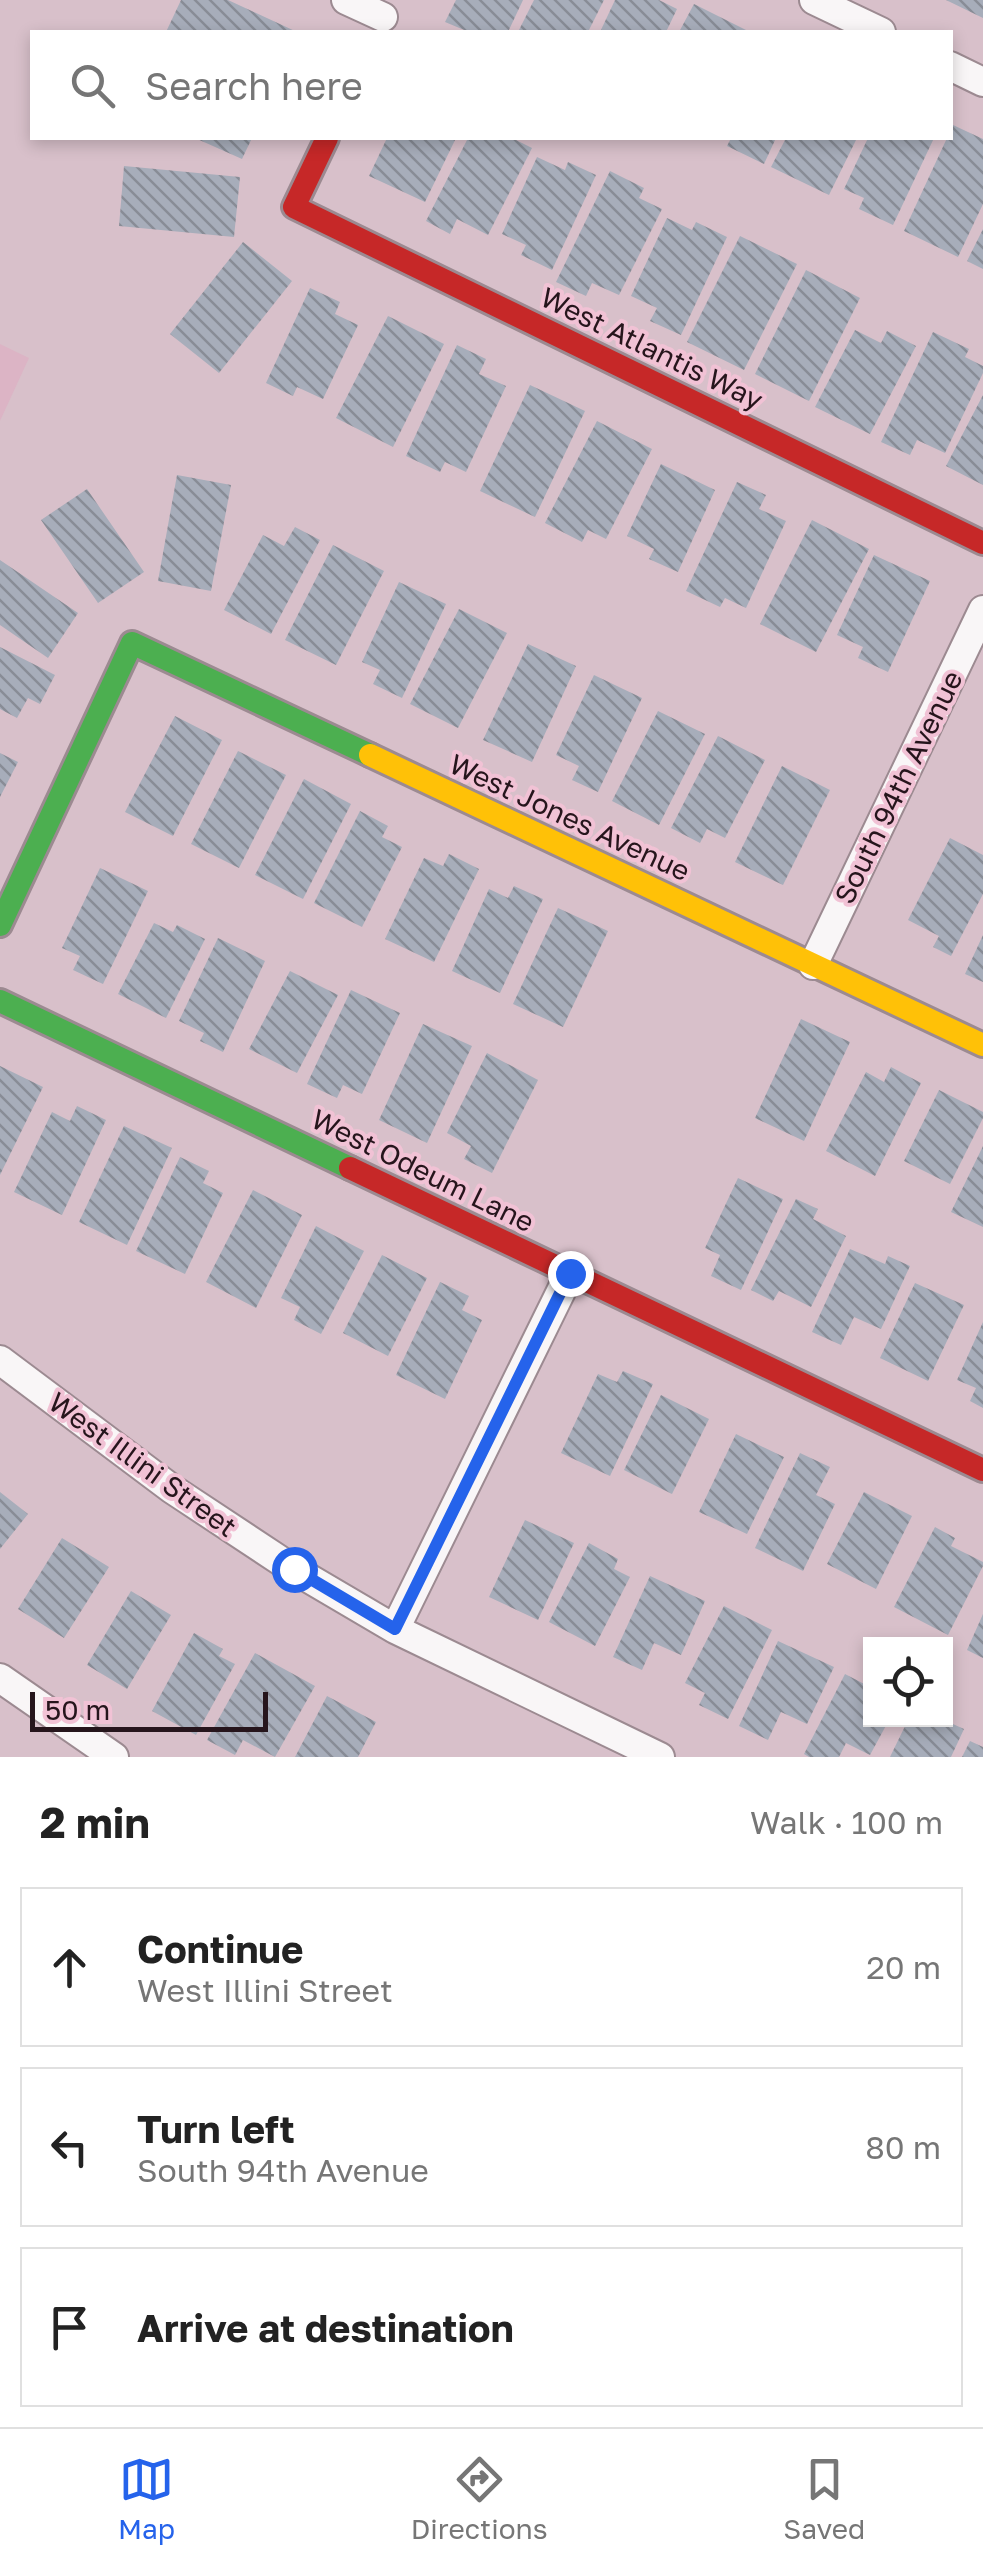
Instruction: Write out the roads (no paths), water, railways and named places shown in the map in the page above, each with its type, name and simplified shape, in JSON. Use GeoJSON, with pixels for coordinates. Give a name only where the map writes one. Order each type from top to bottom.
{"type":"FeatureCollection","features":[{"type":"Feature","properties":{"kind":"street"},"geometry":{"type":"LineString","coordinates":[[346,0],[384,17]]}},
{"type":"Feature","properties":{"kind":"street"},"geometry":{"type":"LineString","coordinates":[[814,0],[877,30]]}},
{"type":"Feature","properties":{"kind":"street"},"geometry":{"type":"LineString","coordinates":[[953,67],[983,82]]}},
{"type":"Feature","properties":{"kind":"street","name":"West Atlantis Way"},"geometry":{"type":"LineString","coordinates":[[326,140],[294,207],[983,542]]}},
{"type":"Feature","properties":{"kind":"street","name":"South 94th Avenue"},"geometry":{"type":"LineString","coordinates":[[813,965],[983,610]]}},
{"type":"Feature","properties":{"kind":"street","name":"West Jones Avenue"},"geometry":{"type":"LineString","coordinates":[[0,924],[132,643],[983,1045]]}},
{"type":"Feature","properties":{"kind":"street","name":"West Odeum Lane"},"geometry":{"type":"LineString","coordinates":[[0,1001],[983,1470]]}},
{"type":"Feature","properties":{"kind":"street"},"geometry":{"type":"LineString","coordinates":[[395,1629],[570,1273]]}},
{"type":"Feature","properties":{"kind":"street","name":"West Illini Street"},"geometry":{"type":"LineString","coordinates":[[0,1360],[172,1489],[294,1569],[395,1629],[660,1757]]}},
{"type":"Feature","properties":{"kind":"street"},"geometry":{"type":"LineString","coordinates":[[0,1678],[114,1757]]}}]}
